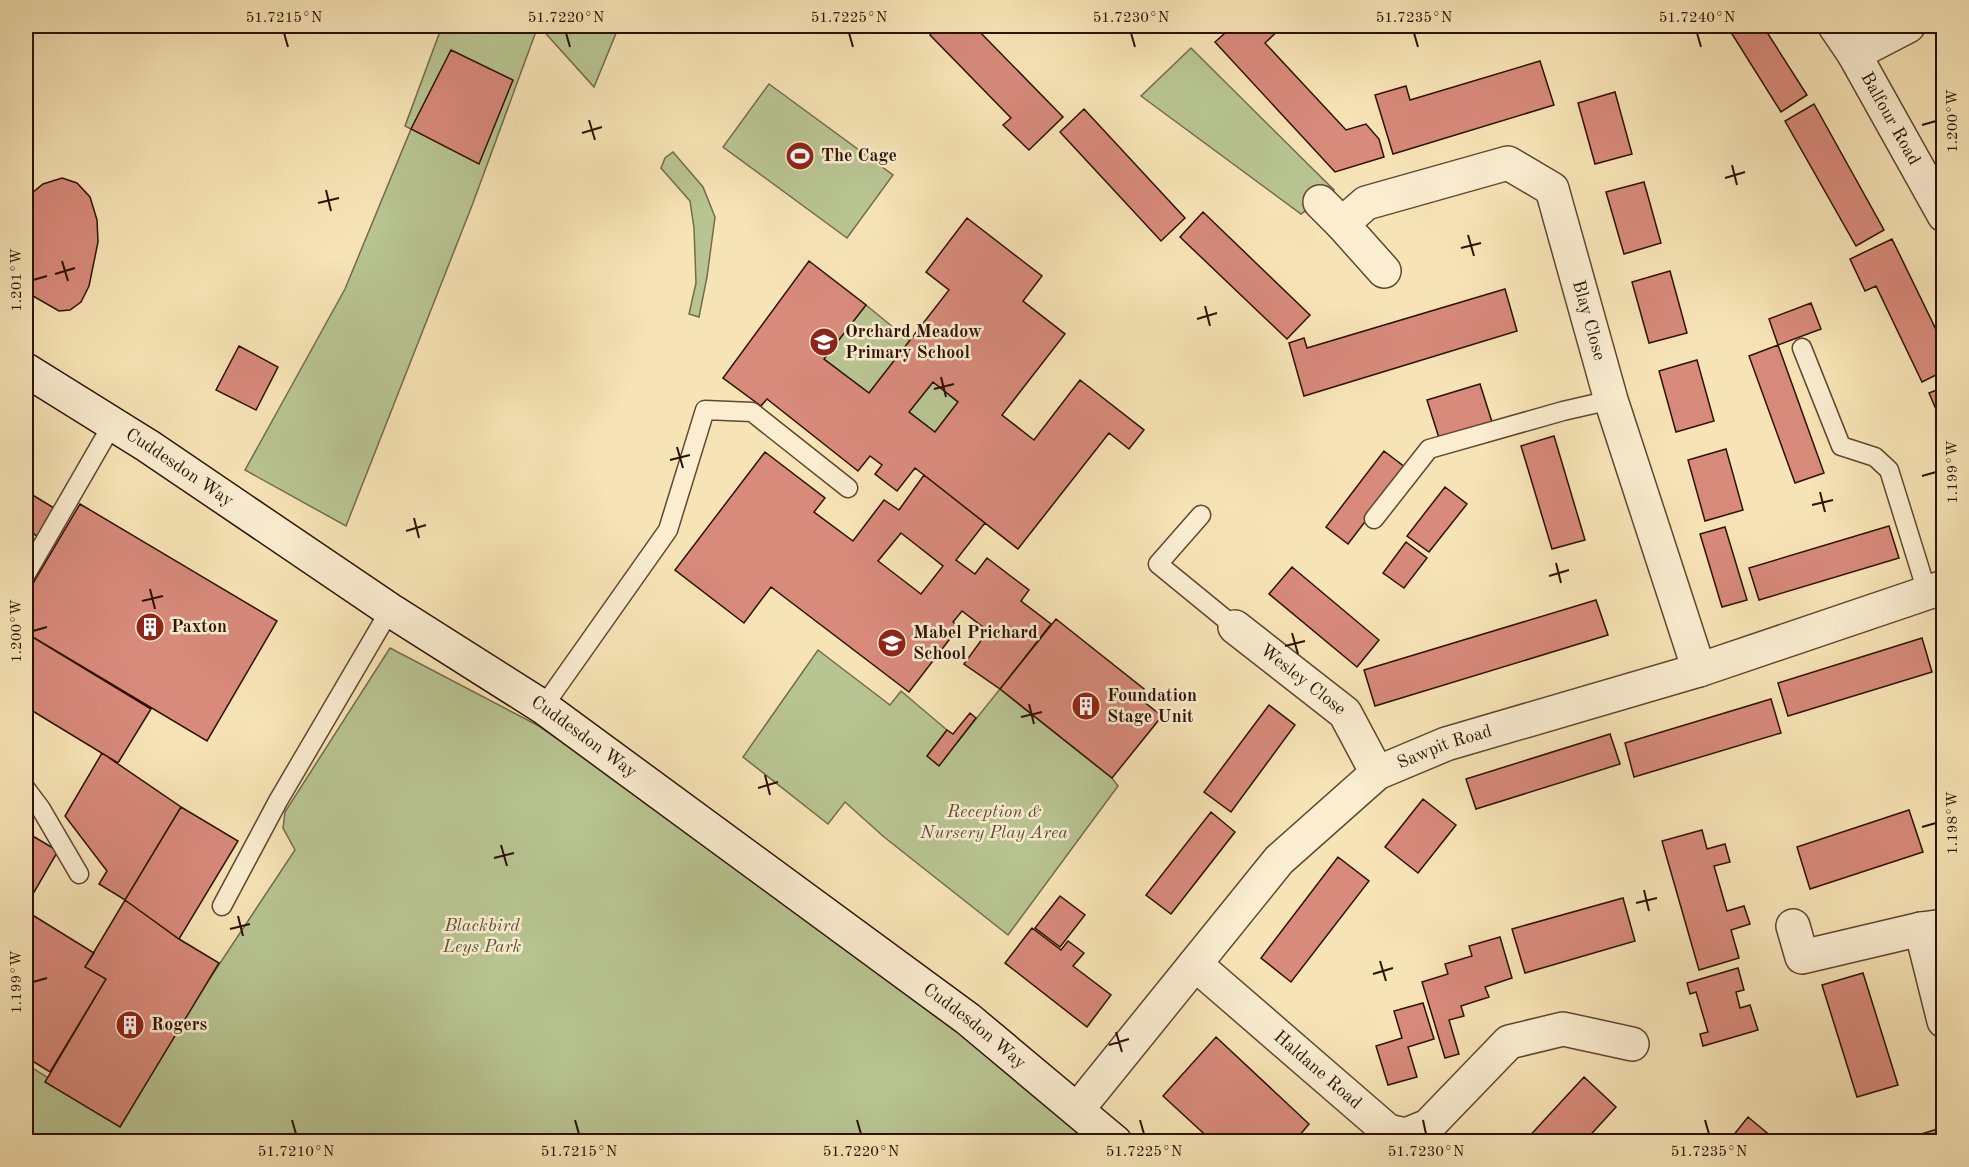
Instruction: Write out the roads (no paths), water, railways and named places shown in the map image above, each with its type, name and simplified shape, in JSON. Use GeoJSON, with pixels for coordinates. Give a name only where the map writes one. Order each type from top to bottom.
{"type":"FeatureCollection","features":[{"type":"Feature","properties":{"kind":"street","name":"Balfour Road"},"geometry":{"type":"LineString","coordinates":[[1835,26],[1854,54],[1944,215]]}},
{"type":"Feature","properties":{"kind":"street"},"geometry":{"type":"LineString","coordinates":[[1854,54],[1908,26]]}},
{"type":"Feature","properties":{"kind":"street","name":"Blay Close"},"geometry":{"type":"LineString","coordinates":[[1384,271],[1331,213],[1508,164],[1551,189],[1611,400],[1699,670]]}},
{"type":"Feature","properties":{"kind":"street","name":"Cuddesdon Way"},"geometry":{"type":"LineString","coordinates":[[26,370],[158,453],[390,609],[543,707],[968,1018],[1115,1142]]}},
{"type":"Feature","properties":{"kind":"street","name":"Sawpit Road"},"geometry":{"type":"LineString","coordinates":[[1077,1110],[1279,860],[1377,773],[1446,744],[1699,670],[1935,590]]}},
{"type":"Feature","properties":{"kind":"street","name":"Wesley Close"},"geometry":{"type":"LineString","coordinates":[[1235,627],[1345,713],[1377,773]]}},
{"type":"Feature","properties":{"kind":"street"},"geometry":{"type":"LineString","coordinates":[[1793,926],[1802,957],[1932,928],[1944,1021]]}},
{"type":"Feature","properties":{"kind":"street","name":"Haldane Road"},"geometry":{"type":"LineString","coordinates":[[1195,964],[1388,1131],[1406,1135],[1428,1126],[1509,1042],[1563,1029],[1632,1044]]}},
{"type":"Feature","properties":{"kind":"lane"},"geometry":{"type":"LineString","coordinates":[[1802,348],[1841,446],[1875,457],[1889,470],[1935,590]]}},
{"type":"Feature","properties":{"kind":"lane"},"geometry":{"type":"LineString","coordinates":[[1374,519],[1429,449],[1563,411],[1611,400]]}},
{"type":"Feature","properties":{"kind":"lane"},"geometry":{"type":"LineString","coordinates":[[543,707],[668,530],[705,410],[752,412],[848,488]]}},
{"type":"Feature","properties":{"kind":"lane"},"geometry":{"type":"LineString","coordinates":[[26,574],[112,425]]}},
{"type":"Feature","properties":{"kind":"lane"},"geometry":{"type":"LineString","coordinates":[[1201,515],[1158,564],[1235,627]]}},
{"type":"Feature","properties":{"kind":"lane"},"geometry":{"type":"LineString","coordinates":[[222,906],[278,801],[390,609]]}},
{"type":"Feature","properties":{"kind":"lane"},"geometry":{"type":"LineString","coordinates":[[26,789],[41,809],[79,874]]}},
{"type":"Feature","properties":{"kind":"place","name":"The Cage"},"geometry":{"type":"Point","coordinates":[800,156]}},
{"type":"Feature","properties":{"kind":"place","name":"Orchard Meadow Primary School"},"geometry":{"type":"Point","coordinates":[824,342]}},
{"type":"Feature","properties":{"kind":"place","name":"Paxton"},"geometry":{"type":"Point","coordinates":[150,627]}},
{"type":"Feature","properties":{"kind":"place","name":"Mabel Prichard School"},"geometry":{"type":"Point","coordinates":[892,643]}},
{"type":"Feature","properties":{"kind":"place","name":"Foundation Stage Unit"},"geometry":{"type":"Point","coordinates":[1086,706]}},
{"type":"Feature","properties":{"kind":"place","name":"Rogers"},"geometry":{"type":"Point","coordinates":[130,1025]}},
{"type":"Feature","properties":{"kind":"park label","name":"Reception & Nursery Play Area"},"geometry":{"type":"Point","coordinates":[994,822]}},
{"type":"Feature","properties":{"kind":"park label","name":"Blackbird Leys Park"},"geometry":{"type":"Point","coordinates":[482,936]}}]}
